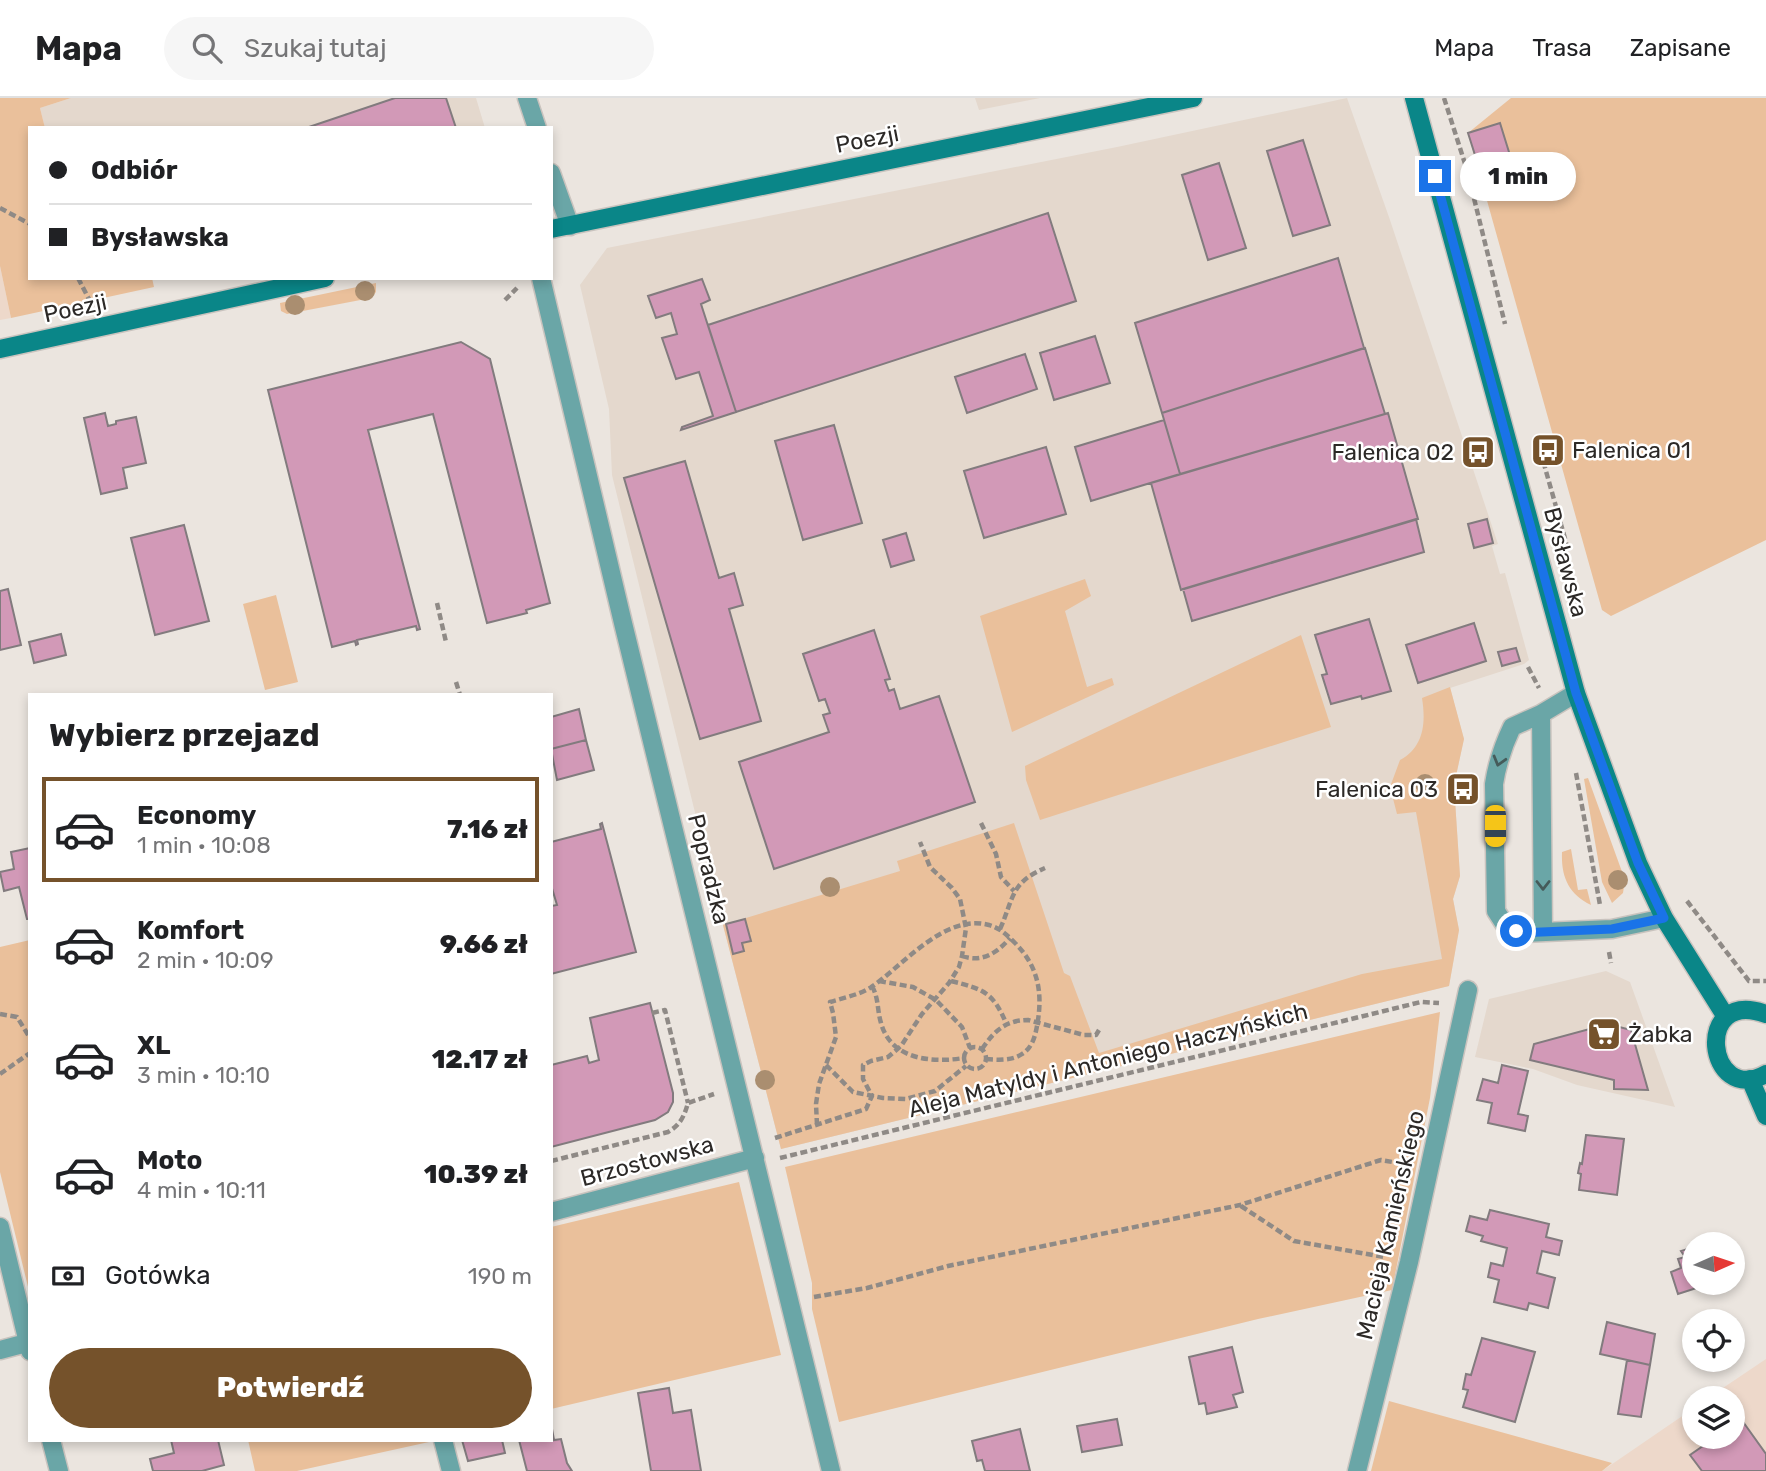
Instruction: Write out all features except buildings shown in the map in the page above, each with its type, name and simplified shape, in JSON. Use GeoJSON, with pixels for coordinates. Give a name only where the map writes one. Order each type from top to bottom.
{"type":"FeatureCollection","features":[{"type":"Feature","properties":{"kind":"street"},"geometry":{"type":"LineString","coordinates":[[527,98],[536,126]]}},
{"type":"Feature","properties":{"kind":"street","name":"Poezji"},"geometry":{"type":"LineString","coordinates":[[553,229],[1193,98]]}},
{"type":"Feature","properties":{"kind":"street","name":"Bysławska"},"geometry":{"type":"LineString","coordinates":[[1414,98],[1576,693],[1638,863],[1664,918],[1726,1017]]}},
{"type":"Feature","properties":{"kind":"street"},"geometry":{"type":"LineString","coordinates":[[553,179],[570,226]]}},
{"type":"Feature","properties":{"kind":"street","name":"Poezji"},"geometry":{"type":"LineString","coordinates":[[0,349],[316,280]]}},
{"type":"Feature","properties":{"kind":"street","name":"Popradzka"},"geometry":{"type":"LineString","coordinates":[[541,280],[831,1471]]}},
{"type":"Feature","properties":{"kind":"street"},"geometry":{"type":"LineString","coordinates":[[1576,693],[1546,712],[1512,727],[1497,765],[1494,785],[1496,911],[1505,925],[1521,933],[1605,930],[1664,918]]}},
{"type":"Feature","properties":{"kind":"street"},"geometry":{"type":"LineString","coordinates":[[1543,931],[1546,712]]}},
{"type":"Feature","properties":{"kind":"street","name":"Macieja Kamieńskiego"},"geometry":{"type":"LineString","coordinates":[[1357,1471],[1409,1262],[1468,990]]}},
{"type":"Feature","properties":{"kind":"street"},"geometry":{"type":"LineString","coordinates":[[1766,1014],[1744,1010],[1726,1017],[1717,1030],[1714,1041],[1715,1053],[1728,1073],[1758,1077],[1766,1116]]}},
{"type":"Feature","properties":{"kind":"street","name":"Brzostowska"},"geometry":{"type":"LineString","coordinates":[[553,1211],[755,1158]]}},
{"type":"Feature","properties":{"kind":"street"},"geometry":{"type":"LineString","coordinates":[[0,1227],[28,1341]]}},
{"type":"Feature","properties":{"kind":"street"},"geometry":{"type":"LineString","coordinates":[[0,1350],[28,1345]]}},
{"type":"Feature","properties":{"kind":"street"},"geometry":{"type":"LineString","coordinates":[[52,1442],[59,1471]]}},
{"type":"Feature","properties":{"kind":"street"},"geometry":{"type":"LineString","coordinates":[[444,1442],[451,1471]]}},
{"type":"Feature","properties":{"kind":"path"},"geometry":{"type":"LineString","coordinates":[[0,208],[28,223]]}},
{"type":"Feature","properties":{"kind":"path"},"geometry":{"type":"LineString","coordinates":[[79,280],[93,306]]}},
{"type":"Feature","properties":{"kind":"path"},"geometry":{"type":"LineString","coordinates":[[437,603],[446,642]]}},
{"type":"Feature","properties":{"kind":"path"},"geometry":{"type":"LineString","coordinates":[[1528,667],[1546,712]]}},
{"type":"Feature","properties":{"kind":"path"},"geometry":{"type":"LineString","coordinates":[[456,682],[459,693]]}},
{"type":"Feature","properties":{"kind":"path"},"geometry":{"type":"LineString","coordinates":[[1575,766],[1611,963]]}},
{"type":"Feature","properties":{"kind":"path"},"geometry":{"type":"LineString","coordinates":[[981,822],[996,853],[1001,877],[1014,891]]}},
{"type":"Feature","properties":{"kind":"path"},"geometry":{"type":"LineString","coordinates":[[872,1096],[863,1079],[863,1065],[888,1057],[907,1039],[922,1014],[951,981],[962,956],[965,913],[957,894],[930,867],[920,842]]}},
{"type":"Feature","properties":{"kind":"path"},"geometry":{"type":"LineString","coordinates":[[1000,929],[1014,891],[1028,875],[1045,868]]}},
{"type":"Feature","properties":{"kind":"path"},"geometry":{"type":"LineString","coordinates":[[817,1125],[816,1104],[822,1074],[835,1046],[837,1032],[830,1002],[860,993],[932,939],[947,930],[966,924],[988,925],[1000,929],[1010,938],[1030,961],[1040,1003],[1034,1038],[1023,1054],[1008,1059],[986,1059]]}},
{"type":"Feature","properties":{"kind":"path"},"geometry":{"type":"LineString","coordinates":[[962,956],[979,959],[988,956],[1010,938]]}},
{"type":"Feature","properties":{"kind":"path"},"geometry":{"type":"LineString","coordinates":[[1733,960],[1749,981],[1766,981]]}},
{"type":"Feature","properties":{"kind":"path"},"geometry":{"type":"LineString","coordinates":[[878,981],[913,987],[936,1000],[962,1027],[970,1048]]}},
{"type":"Feature","properties":{"kind":"path"},"geometry":{"type":"LineString","coordinates":[[951,981],[976,987],[990,995],[1006,1023]]}},
{"type":"Feature","properties":{"kind":"path"},"geometry":{"type":"LineString","coordinates":[[872,986],[878,998],[879,1017],[884,1034],[897,1049],[918,1058],[964,1058]]}},
{"type":"Feature","properties":{"kind":"path","name":"Aleja Matyldy i Antoniego Haczyńskich"},"geometry":{"type":"LineString","coordinates":[[776,1159],[1421,1002],[1449,1003]]}},
{"type":"Feature","properties":{"kind":"path"},"geometry":{"type":"LineString","coordinates":[[553,1161],[668,1132],[677,1127],[688,1103],[665,1010],[652,1013]]}},
{"type":"Feature","properties":{"kind":"path"},"geometry":{"type":"LineString","coordinates":[[0,1014],[17,1017],[28,1035]]}},
{"type":"Feature","properties":{"kind":"path"},"geometry":{"type":"LineString","coordinates":[[982,1049],[1006,1023],[1018,1020],[1037,1022],[1084,1035],[1096,1035],[1099,1030]]}},
{"type":"Feature","properties":{"kind":"path"},"geometry":{"type":"LineString","coordinates":[[982,1049],[970,1048],[964,1054],[967,1066],[972,1069],[980,1068],[986,1059]]}},
{"type":"Feature","properties":{"kind":"path"},"geometry":{"type":"LineString","coordinates":[[982,1049],[986,1059]]}},
{"type":"Feature","properties":{"kind":"path"},"geometry":{"type":"LineString","coordinates":[[0,1074],[28,1054]]}},
{"type":"Feature","properties":{"kind":"path"},"geometry":{"type":"LineString","coordinates":[[826,1065],[848,1089],[860,1095],[906,1099],[935,1091],[967,1066]]}},
{"type":"Feature","properties":{"kind":"path"},"geometry":{"type":"LineString","coordinates":[[688,1103],[722,1092]]}},
{"type":"Feature","properties":{"kind":"path"},"geometry":{"type":"LineString","coordinates":[[778,1137],[866,1109],[872,1096]]}},
{"type":"Feature","properties":{"kind":"path"},"geometry":{"type":"LineString","coordinates":[[790,1301],[867,1288],[948,1266],[1240,1205],[1381,1160],[1429,1169]]}},
{"type":"Feature","properties":{"kind":"path"},"geometry":{"type":"LineString","coordinates":[[1240,1205],[1294,1241],[1409,1262]]}},
{"type":"Feature","properties":{"kind":"shaded area"},"geometry":{"type":"Polygon","coordinates":[[[0,98],[71,98],[40,108],[44,126],[28,126],[28,280],[152,280],[154,287],[11,318],[0,266],[0,98]]]}},
{"type":"Feature","properties":{"kind":"shaded area"},"geometry":{"type":"Polygon","coordinates":[[[71,98],[476,98],[484,126],[44,126],[40,108],[71,98]]]}},
{"type":"Feature","properties":{"kind":"shaded area"},"geometry":{"type":"Polygon","coordinates":[[[975,98],[1040,98],[979,110],[975,98]]]}},
{"type":"Feature","properties":{"kind":"shaded area"},"geometry":{"type":"Polygon","coordinates":[[[1347,98],[1498,544],[1492,546],[1500,574],[1505,573],[1529,660],[1450,688],[1464,739],[1454,785],[1460,876],[1453,899],[1459,930],[1449,986],[781,1149],[612,475],[609,409],[580,285],[607,248],[1117,147],[1347,98]]]}},
{"type":"Feature","properties":{"kind":"shaded area"},"geometry":{"type":"Polygon","coordinates":[[[1511,98],[1766,98],[1766,540],[1611,616],[1602,610],[1468,133],[1511,98]]]}},
{"type":"Feature","properties":{"kind":"shaded area"},"geometry":{"type":"Polygon","coordinates":[[[0,266],[11,318],[0,320],[0,266]]]}},
{"type":"Feature","properties":{"kind":"shaded area"},"geometry":{"type":"Polygon","coordinates":[[[376,283],[376,292],[371,298],[287,314],[281,311],[280,303],[376,283]]]}},
{"type":"Feature","properties":{"kind":"shaded area"},"geometry":{"type":"Polygon","coordinates":[[[1085,579],[1091,596],[1065,611],[1087,687],[1112,678],[1114,685],[1012,732],[980,616],[1085,579]]]}},
{"type":"Feature","properties":{"kind":"shaded area"},"geometry":{"type":"Polygon","coordinates":[[[276,595],[298,682],[265,690],[243,604],[276,595]]]}},
{"type":"Feature","properties":{"kind":"shaded area"},"geometry":{"type":"Polygon","coordinates":[[[1301,635],[1331,727],[1040,820],[1026,780],[1025,766],[1301,635]]]}},
{"type":"Feature","properties":{"kind":"shaded area"},"geometry":{"type":"Polygon","coordinates":[[[1450,687],[1464,739],[1454,785],[1460,876],[1453,899],[1459,930],[1449,986],[781,1149],[723,925],[900,871],[897,861],[1014,823],[1064,973],[1070,976],[1099,1053],[1362,974],[1442,959],[1416,812],[1397,814],[1390,787],[1400,760],[1414,748],[1422,734],[1422,698],[1450,687]]]}},
{"type":"Feature","properties":{"kind":"shaded area"},"geometry":{"type":"Polygon","coordinates":[[[1588,778],[1625,880],[1623,893],[1612,903],[1602,882],[1584,779],[1588,778]]]}},
{"type":"Feature","properties":{"kind":"shaded area"},"geometry":{"type":"Polygon","coordinates":[[[1571,849],[1578,890],[1587,889],[1591,905],[1571,890],[1565,876],[1562,852],[1571,849]]]}},
{"type":"Feature","properties":{"kind":"shaded area"},"geometry":{"type":"Polygon","coordinates":[[[28,940],[28,1287],[0,1172],[0,947],[28,940]]]}},
{"type":"Feature","properties":{"kind":"shaded area"},"geometry":{"type":"Polygon","coordinates":[[[1606,971],[1630,982],[1675,1107],[1577,1085],[1533,1069],[1475,1057],[1489,999],[1606,971]]]}},
{"type":"Feature","properties":{"kind":"shaded area"},"geometry":{"type":"Polygon","coordinates":[[[1440,1012],[1430,1098],[1392,1290],[1258,1319],[839,1422],[812,1309],[812,1283],[785,1167],[1440,1012]]]}},
{"type":"Feature","properties":{"kind":"shaded area"},"geometry":{"type":"Polygon","coordinates":[[[739,1182],[781,1355],[553,1409],[553,1227],[739,1182]]]}},
{"type":"Feature","properties":{"kind":"shaded area"},"geometry":{"type":"Polygon","coordinates":[[[1766,1359],[1766,1471],[1602,1471],[1682,1416],[1682,1449],[1745,1449],[1745,1386],[1726,1386],[1766,1359]]]}},
{"type":"Feature","properties":{"kind":"shaded area"},"geometry":{"type":"Polygon","coordinates":[[[1389,1401],[1612,1463],[1602,1471],[1371,1471],[1389,1401]]]}},
{"type":"Feature","properties":{"kind":"shaded area"},"geometry":{"type":"Polygon","coordinates":[[[248,1442],[429,1442],[297,1471],[255,1471],[248,1442]]]}},
{"type":"Feature","properties":{"kind":"place","name":"Falenica 01"},"geometry":{"type":"Point","coordinates":[1548,450]}},
{"type":"Feature","properties":{"kind":"place","name":"Falenica 02"},"geometry":{"type":"Point","coordinates":[1478,452]}},
{"type":"Feature","properties":{"kind":"place","name":"Falenica 03"},"geometry":{"type":"Point","coordinates":[1463,789]}},
{"type":"Feature","properties":{"kind":"place","name":"Żabka"},"geometry":{"type":"Point","coordinates":[1604,1034]}},
{"type":"Feature","properties":{"kind":"route"},"geometry":{"type":"LineString","coordinates":[[1435,176],[1576,693],[1638,863],[1664,918],[1605,930],[1516,931]]}}]}
